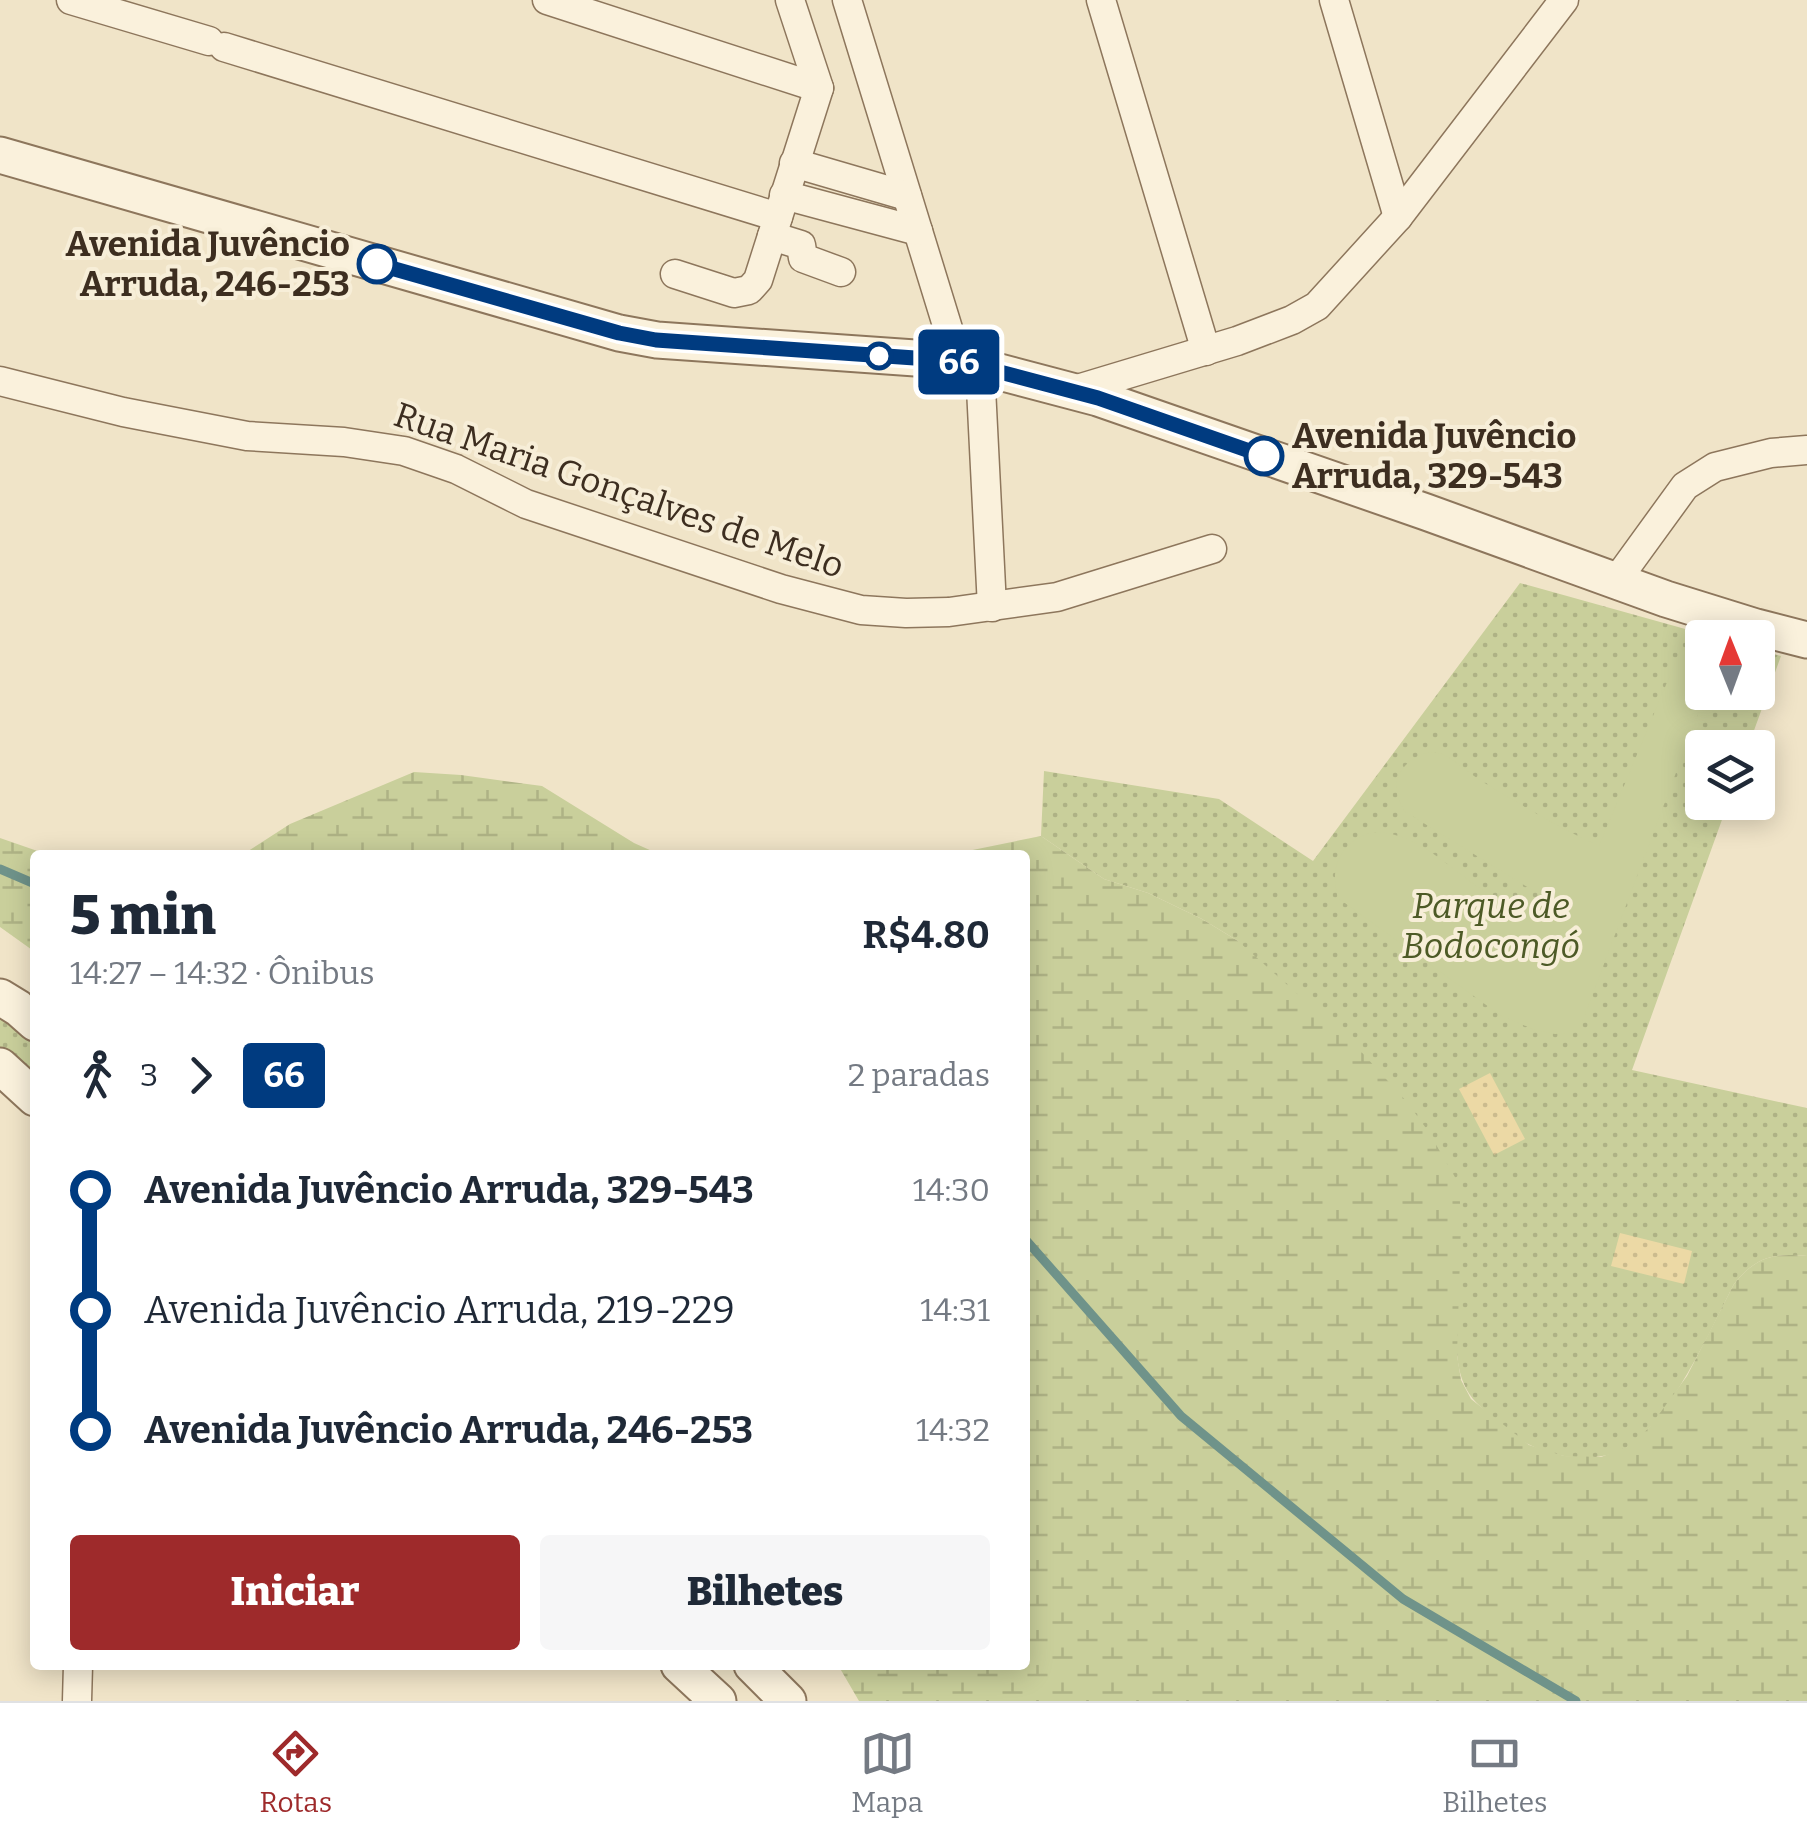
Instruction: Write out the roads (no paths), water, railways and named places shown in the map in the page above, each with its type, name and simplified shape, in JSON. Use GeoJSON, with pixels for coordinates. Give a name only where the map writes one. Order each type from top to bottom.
{"type":"FeatureCollection","features":[{"type":"Feature","properties":{"kind":"street"},"geometry":{"type":"LineString","coordinates":[[72,0],[778,216],[918,231]]}},
{"type":"Feature","properties":{"kind":"street"},"geometry":{"type":"LineString","coordinates":[[548,0],[819,88]]}},
{"type":"Feature","properties":{"kind":"street"},"geometry":{"type":"LineString","coordinates":[[674,274],[734,293],[749,290],[758,280],[819,88],[790,0]]}},
{"type":"Feature","properties":{"kind":"street"},"geometry":{"type":"LineString","coordinates":[[847,0],[918,231],[969,364],[992,607]]}},
{"type":"Feature","properties":{"kind":"street"},"geometry":{"type":"LineString","coordinates":[[1101,0],[1206,351]]}},
{"type":"Feature","properties":{"kind":"street"},"geometry":{"type":"LineString","coordinates":[[1334,0],[1398,217]]}},
{"type":"Feature","properties":{"kind":"street"},"geometry":{"type":"LineString","coordinates":[[1071,391],[1206,351],[1292,320],[1316,306],[1398,217],[1564,0]]}},
{"type":"Feature","properties":{"kind":"street"},"geometry":{"type":"LineString","coordinates":[[0,155],[619,333],[656,340],[969,364],[1098,398],[1616,581],[1756,628],[1807,640]]}},
{"type":"Feature","properties":{"kind":"street"},"geometry":{"type":"LineString","coordinates":[[794,163],[907,196]]}},
{"type":"Feature","properties":{"kind":"street"},"geometry":{"type":"LineString","coordinates":[[778,216],[801,245],[803,258],[842,272]]}},
{"type":"Feature","properties":{"kind":"street","name":"Rua Maria Gonçalves de Melo"},"geometry":{"type":"LineString","coordinates":[[0,381],[123,412],[247,436],[344,442],[404,451],[456,469],[526,504],[781,589],[861,610],[949,612],[1057,597],[1212,548]]}},
{"type":"Feature","properties":{"kind":"street"},"geometry":{"type":"LineString","coordinates":[[1616,581],[1685,486],[1715,467],[1770,453],[1807,450]]}},
{"type":"Feature","properties":{"kind":"street"},"geometry":{"type":"LineString","coordinates":[[0,997],[30,1019]]}},
{"type":"Feature","properties":{"kind":"street"},"geometry":{"type":"LineString","coordinates":[[0,1066],[30,1093]]}},
{"type":"Feature","properties":{"kind":"street"},"geometry":{"type":"LineString","coordinates":[[77,1701],[78,1670]]}},
{"type":"Feature","properties":{"kind":"street"},"geometry":{"type":"LineString","coordinates":[[684,1670],[718,1701]]}},
{"type":"Feature","properties":{"kind":"street"},"geometry":{"type":"LineString","coordinates":[[757,1670],[788,1701]]}},
{"type":"Feature","properties":{"kind":"waterway"},"geometry":{"type":"LineString","coordinates":[[0,869],[30,882]]}},
{"type":"Feature","properties":{"kind":"waterway"},"geometry":{"type":"LineString","coordinates":[[1030,1245],[1181,1416],[1403,1599],[1576,1701]]}},
{"type":"Feature","properties":{"kind":"place","name":"Avenida Juvêncio Arruda, 246-253"},"geometry":{"type":"Point","coordinates":[377,264]}},
{"type":"Feature","properties":{"kind":"place","name":"Avenida Juvêncio Arruda, 329-543"},"geometry":{"type":"Point","coordinates":[1264,456]}},
{"type":"Feature","properties":{"kind":"park label","name":"Parque de Bodocongó"},"geometry":{"type":"Point","coordinates":[1491,926]}}]}
